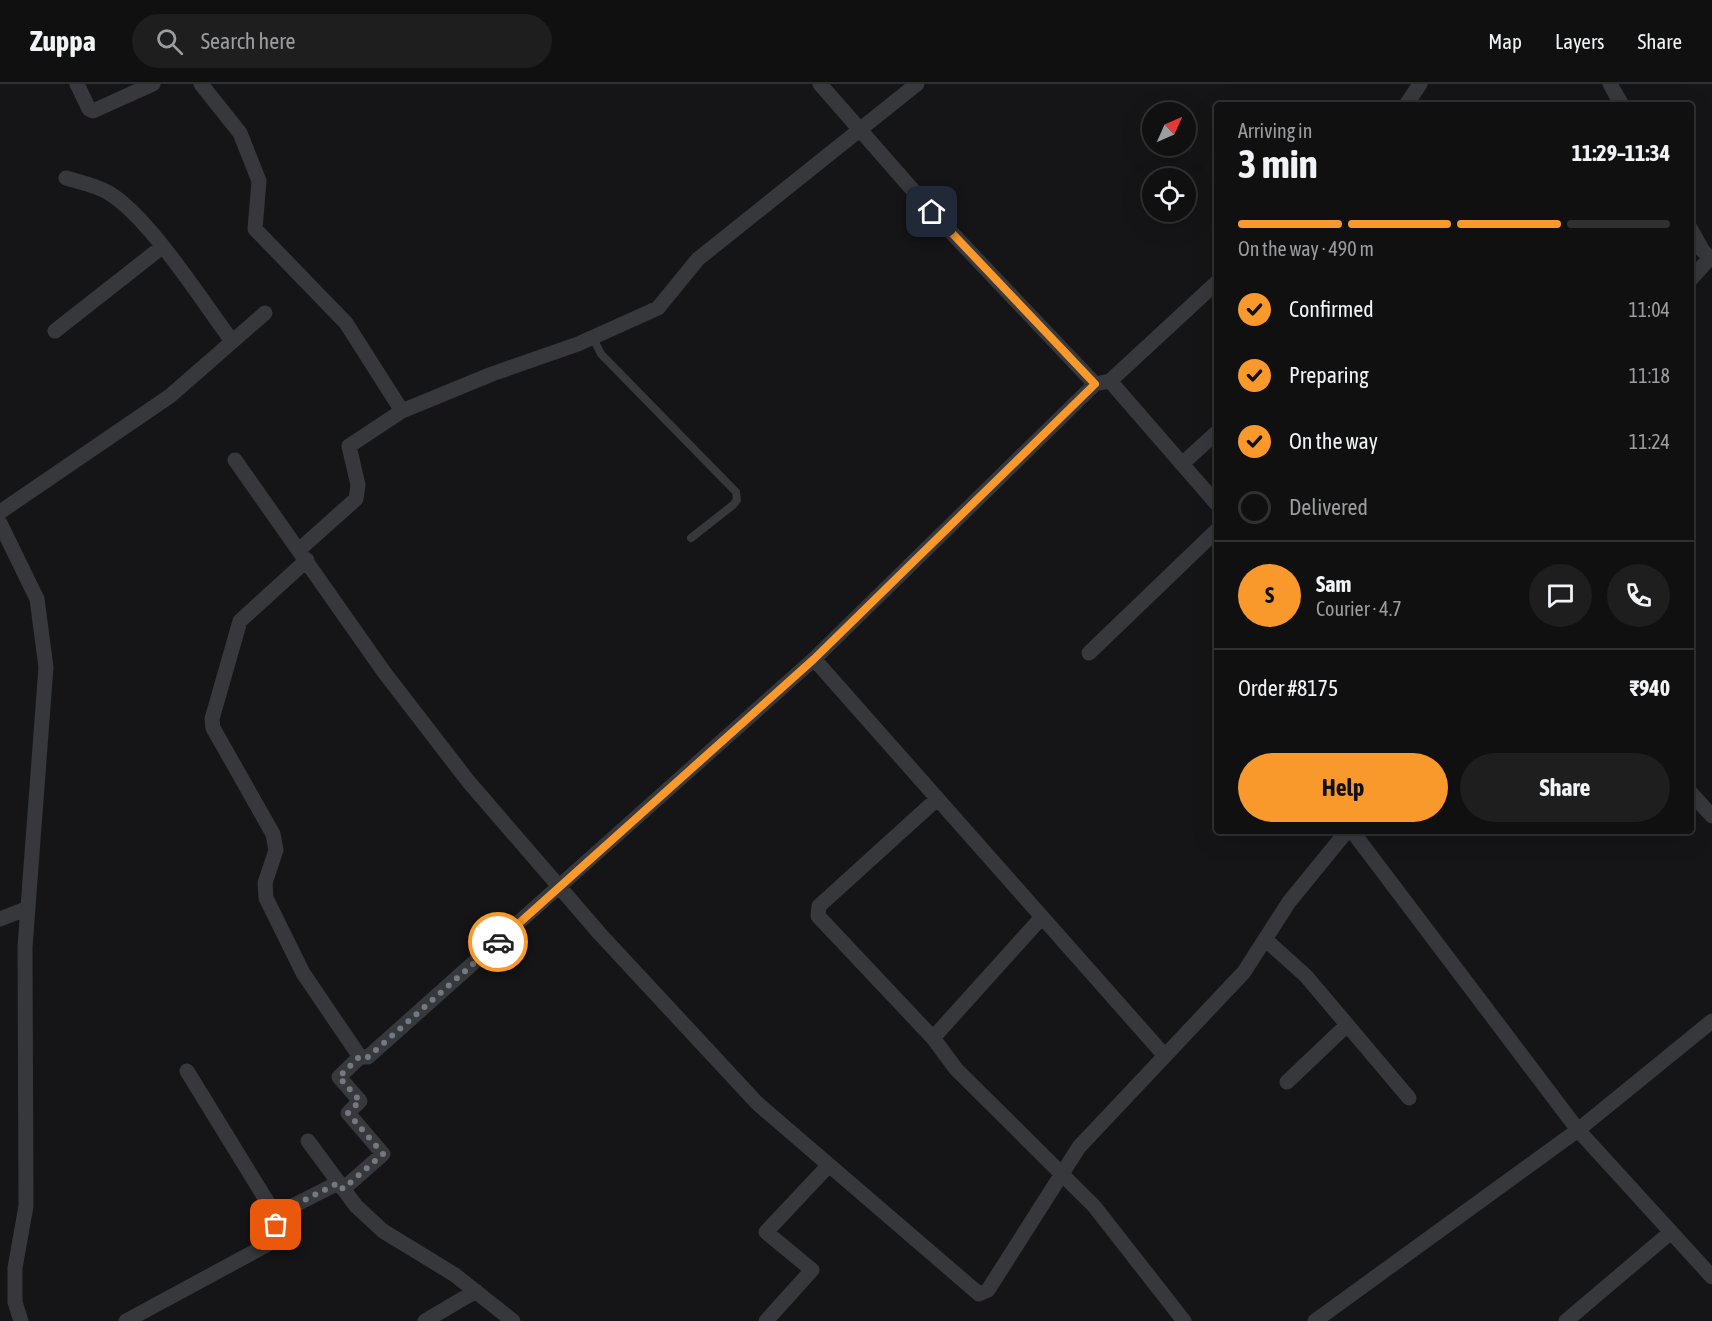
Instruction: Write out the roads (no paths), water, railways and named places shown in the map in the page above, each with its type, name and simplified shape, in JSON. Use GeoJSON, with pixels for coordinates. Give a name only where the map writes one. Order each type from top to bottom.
{"type":"FeatureCollection","features":[{"type":"Feature","properties":{"kind":"street"},"geometry":{"type":"LineString","coordinates":[[77,84],[89,109],[93,111],[153,84]]}},
{"type":"Feature","properties":{"kind":"street"},"geometry":{"type":"LineString","coordinates":[[201,84],[240,133],[259,181],[255,229],[346,323],[402,411]]}},
{"type":"Feature","properties":{"kind":"street"},"geometry":{"type":"LineString","coordinates":[[820,84],[932,212],[1095,384]]}},
{"type":"Feature","properties":{"kind":"street"},"geometry":{"type":"LineString","coordinates":[[917,84],[698,259],[658,308],[593,338],[492,374],[402,411],[349,446],[358,485],[356,499],[240,621],[213,719],[213,728],[273,834],[276,850],[265,883],[266,898],[303,973],[360,1056],[368,1057],[814,659],[1095,384],[1110,381],[1214,285]]}},
{"type":"Feature","properties":{"kind":"street"},"geometry":{"type":"LineString","coordinates":[[1408,102],[1420,84]]}},
{"type":"Feature","properties":{"kind":"street"},"geometry":{"type":"LineString","coordinates":[[1610,84],[1620,102]]}},
{"type":"Feature","properties":{"kind":"street"},"geometry":{"type":"LineString","coordinates":[[66,177],[107,192],[116,198],[162,247],[232,341]]}},
{"type":"Feature","properties":{"kind":"street"},"geometry":{"type":"LineString","coordinates":[[1694,234],[1711,259],[1694,276]]}},
{"type":"Feature","properties":{"kind":"street"},"geometry":{"type":"LineString","coordinates":[[55,331],[162,247]]}},
{"type":"Feature","properties":{"kind":"street"},"geometry":{"type":"LineString","coordinates":[[0,512],[170,396],[265,313]]}},
{"type":"Feature","properties":{"kind":"street"},"geometry":{"type":"LineString","coordinates":[[1110,381],[1214,500]]}},
{"type":"Feature","properties":{"kind":"street"},"geometry":{"type":"LineString","coordinates":[[1182,464],[1214,435]]}},
{"type":"Feature","properties":{"kind":"street"},"geometry":{"type":"LineString","coordinates":[[235,460],[384,672],[468,781],[608,943],[757,1103],[979,1294],[988,1290],[1078,1147],[1244,972],[1289,902],[1345,834]]}},
{"type":"Feature","properties":{"kind":"street"},"geometry":{"type":"LineString","coordinates":[[0,523],[37,599],[46,667],[25,947],[26,1206],[15,1268],[15,1302],[21,1321]]}},
{"type":"Feature","properties":{"kind":"street"},"geometry":{"type":"LineString","coordinates":[[1089,653],[1214,533]]}},
{"type":"Feature","properties":{"kind":"street"},"geometry":{"type":"LineString","coordinates":[[814,659],[1165,1056]]}},
{"type":"Feature","properties":{"kind":"street"},"geometry":{"type":"LineString","coordinates":[[1694,796],[1712,816]]}},
{"type":"Feature","properties":{"kind":"street"},"geometry":{"type":"LineString","coordinates":[[937,798],[817,911],[818,916],[933,1038],[956,1069],[1094,1206],[1184,1321]]}},
{"type":"Feature","properties":{"kind":"street"},"geometry":{"type":"LineString","coordinates":[[1354,834],[1578,1130],[1712,1277]]}},
{"type":"Feature","properties":{"kind":"street"},"geometry":{"type":"LineString","coordinates":[[0,918],[28,908]]}},
{"type":"Feature","properties":{"kind":"street"},"geometry":{"type":"LineString","coordinates":[[933,1038],[1042,917]]}},
{"type":"Feature","properties":{"kind":"street"},"geometry":{"type":"LineString","coordinates":[[1266,940],[1296,964],[1409,1098]]}},
{"type":"Feature","properties":{"kind":"street"},"geometry":{"type":"LineString","coordinates":[[1315,1321],[1578,1130],[1712,1021]]}},
{"type":"Feature","properties":{"kind":"street"},"geometry":{"type":"LineString","coordinates":[[1287,1082],[1347,1025]]}},
{"type":"Feature","properties":{"kind":"street"},"geometry":{"type":"LineString","coordinates":[[276,1216],[340,1186],[383,1154],[348,1113],[360,1101],[339,1077],[360,1056]]}},
{"type":"Feature","properties":{"kind":"street"},"geometry":{"type":"LineString","coordinates":[[126,1321],[274,1241],[278,1234],[276,1216],[187,1071]]}},
{"type":"Feature","properties":{"kind":"street"},"geometry":{"type":"LineString","coordinates":[[308,1141],[340,1186],[383,1231],[476,1291],[513,1321]]}},
{"type":"Feature","properties":{"kind":"street"},"geometry":{"type":"LineString","coordinates":[[766,1321],[812,1270],[765,1232],[829,1165]]}},
{"type":"Feature","properties":{"kind":"street"},"geometry":{"type":"LineString","coordinates":[[1566,1321],[1671,1232]]}},
{"type":"Feature","properties":{"kind":"street"},"geometry":{"type":"LineString","coordinates":[[0,1278],[15,1268]]}},
{"type":"Feature","properties":{"kind":"street"},"geometry":{"type":"LineString","coordinates":[[425,1321],[476,1291]]}},
{"type":"Feature","properties":{"kind":"lane"},"geometry":{"type":"LineString","coordinates":[[593,338],[601,354],[736,492],[737,501],[733,506],[691,538]]}}]}
